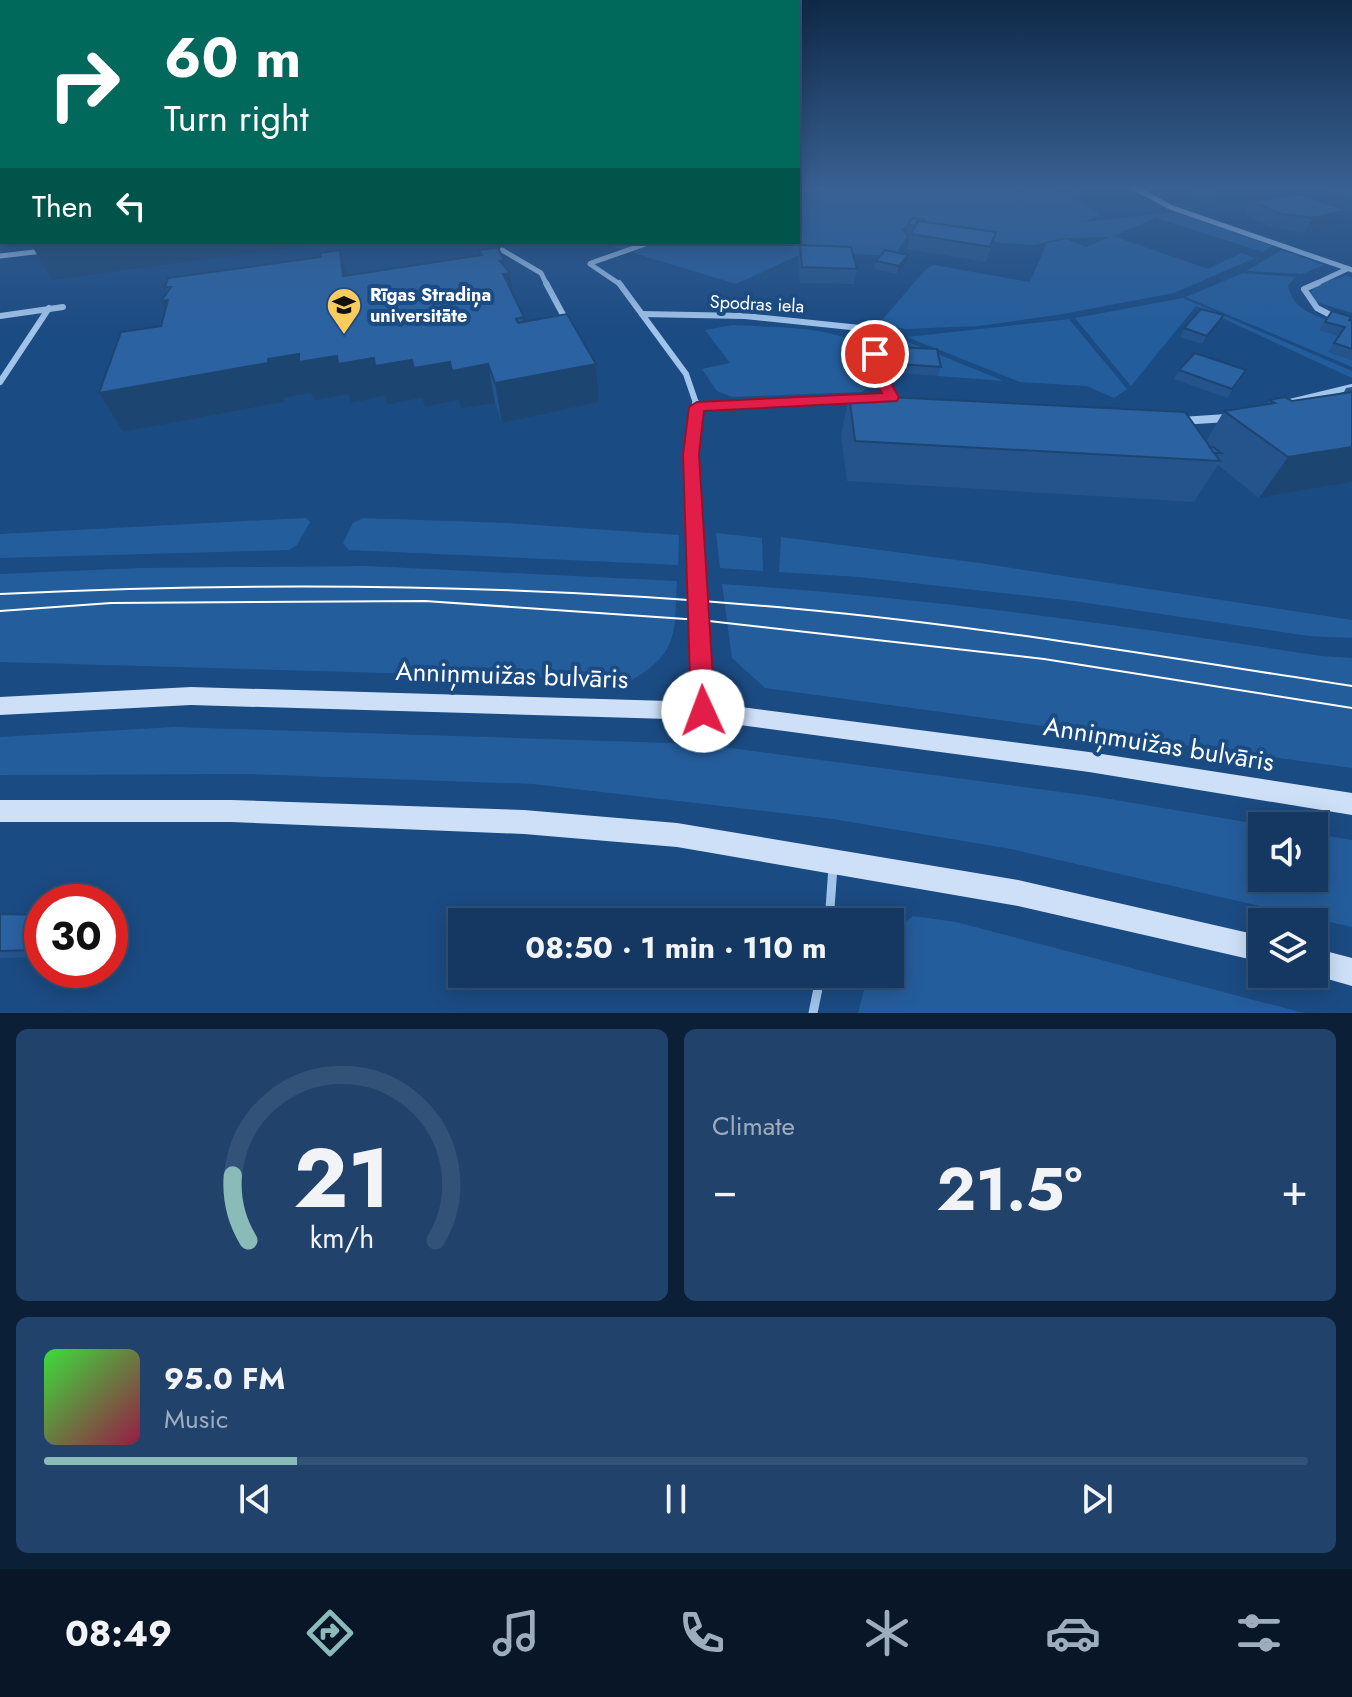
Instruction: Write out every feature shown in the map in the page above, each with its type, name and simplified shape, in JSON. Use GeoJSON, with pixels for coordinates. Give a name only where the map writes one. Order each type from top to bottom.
{"type":"FeatureCollection","features":[{"type":"Feature","properties":{"kind":"street"},"geometry":{"type":"LineString","coordinates":[[1252,235],[1350,269]]}},
{"type":"Feature","properties":{"kind":"street"},"geometry":{"type":"LineString","coordinates":[[645,244],[590,264],[613,277],[642,314],[686,374],[697,407],[691,454],[703,711]]}},
{"type":"Feature","properties":{"kind":"street"},"geometry":{"type":"LineString","coordinates":[[0,256],[52,249]]}},
{"type":"Feature","properties":{"kind":"street"},"geometry":{"type":"LineString","coordinates":[[502,250],[541,273],[575,335]]}},
{"type":"Feature","properties":{"kind":"street"},"geometry":{"type":"LineString","coordinates":[[1350,269],[1304,289],[1307,300],[1317,310],[1352,326]]}},
{"type":"Feature","properties":{"kind":"street"},"geometry":{"type":"LineString","coordinates":[[0,316],[63,307]]}},
{"type":"Feature","properties":{"kind":"street"},"geometry":{"type":"LineString","coordinates":[[0,382],[49,308]]}},
{"type":"Feature","properties":{"kind":"street","name":"Spodras iela"},"geometry":{"type":"LineString","coordinates":[[642,314],[745,316],[870,329]]}},
{"type":"Feature","properties":{"kind":"street"},"geometry":{"type":"LineString","coordinates":[[1277,406],[1352,387]]}},
{"type":"Feature","properties":{"kind":"street"},"geometry":{"type":"LineString","coordinates":[[877,398],[906,398]]}},
{"type":"Feature","properties":{"kind":"street"},"geometry":{"type":"LineString","coordinates":[[697,407],[862,399]]}},
{"type":"Feature","properties":{"kind":"street"},"geometry":{"type":"LineString","coordinates":[[1175,421],[1231,418]]}},
{"type":"Feature","properties":{"kind":"street","name":"Anniņmuižas bulvāris"},"geometry":{"type":"LineString","coordinates":[[0,706],[191,696],[703,711],[1089,762],[1352,804]]}},
{"type":"Feature","properties":{"kind":"street"},"geometry":{"type":"LineString","coordinates":[[0,811],[231,811],[524,822],[677,835],[1018,893],[1248,946]]}},
{"type":"Feature","properties":{"kind":"street"},"geometry":{"type":"LineString","coordinates":[[1328,966],[1352,972]]}},
{"type":"Feature","properties":{"kind":"lane"},"geometry":{"type":"LineString","coordinates":[[870,329],[881,378],[891,397]]}},
{"type":"Feature","properties":{"kind":"lane"},"geometry":{"type":"LineString","coordinates":[[830,908],[834,860]]}},
{"type":"Feature","properties":{"kind":"lane"},"geometry":{"type":"LineString","coordinates":[[813,1013],[818,988]]}},
{"type":"Feature","properties":{"kind":"shaded area"},"geometry":{"type":"Polygon","coordinates":[[[800,235],[907,236],[895,256],[808,251],[736,284],[605,244],[800,244],[800,235]]]}},
{"type":"Feature","properties":{"kind":"shaded area"},"geometry":{"type":"Polygon","coordinates":[[[968,235],[1115,235],[1208,269],[1241,253],[1255,258],[1174,293],[1063,314],[979,326],[905,329],[882,325],[883,319],[926,269],[934,265],[1030,282],[1047,243],[1066,239],[1086,247],[1109,237],[1062,238],[1034,245],[1002,243],[968,235]]]}},
{"type":"Feature","properties":{"kind":"shaded area"},"geometry":{"type":"Polygon","coordinates":[[[1210,235],[1242,235],[1272,246],[1263,252],[1210,235]]]}},
{"type":"Feature","properties":{"kind":"shaded area"},"geometry":{"type":"Polygon","coordinates":[[[1282,250],[1324,265],[1302,274],[1246,271],[1282,250]]]}},
{"type":"Feature","properties":{"kind":"shaded area"},"geometry":{"type":"Polygon","coordinates":[[[1243,273],[1295,277],[1288,286],[1293,299],[1307,311],[1327,320],[1320,330],[1339,336],[1329,352],[1352,360],[1352,367],[1186,297],[1243,273]]]}},
{"type":"Feature","properties":{"kind":"shaded area"},"geometry":{"type":"Polygon","coordinates":[[[1348,276],[1352,278],[1352,313],[1316,302],[1311,294],[1315,284],[1348,276]]]}},
{"type":"Feature","properties":{"kind":"shaded area"},"geometry":{"type":"Polygon","coordinates":[[[1183,298],[1352,371],[1352,378],[1196,306],[1131,386],[1075,318],[1183,298]]]}},
{"type":"Feature","properties":{"kind":"shaded area"},"geometry":{"type":"Polygon","coordinates":[[[1069,319],[1127,389],[1114,398],[1087,386],[1020,382],[907,337],[1069,319]]]}},
{"type":"Feature","properties":{"kind":"shaded area"},"geometry":{"type":"Polygon","coordinates":[[[733,325],[813,330],[859,343],[873,383],[862,392],[732,397],[717,391],[702,369],[730,363],[705,330],[733,325]]]}},
{"type":"Feature","properties":{"kind":"shaded area"},"geometry":{"type":"Polygon","coordinates":[[[903,340],[1004,381],[938,376],[934,358],[895,356],[887,350],[903,340]]]}},
{"type":"Feature","properties":{"kind":"shaded area"},"geometry":{"type":"Polygon","coordinates":[[[306,518],[310,522],[297,545],[289,550],[0,558],[0,534],[306,518]]]}},
{"type":"Feature","properties":{"kind":"shaded area"},"geometry":{"type":"Polygon","coordinates":[[[363,518],[507,523],[679,535],[678,565],[349,550],[343,543],[353,523],[363,518]]]}},
{"type":"Feature","properties":{"kind":"shaded area"},"geometry":{"type":"Polygon","coordinates":[[[716,533],[762,538],[763,571],[720,568],[716,533]]]}},
{"type":"Feature","properties":{"kind":"shaded area"},"geometry":{"type":"Polygon","coordinates":[[[781,537],[979,563],[1352,620],[1352,638],[1309,636],[1074,601],[859,577],[779,572],[781,537]]]}},
{"type":"Feature","properties":{"kind":"shaded area"},"geometry":{"type":"Polygon","coordinates":[[[368,566],[677,581],[674,627],[667,650],[648,670],[632,680],[0,662],[0,574],[139,568],[368,566]]]}},
{"type":"Feature","properties":{"kind":"shaded area"},"geometry":{"type":"Polygon","coordinates":[[[722,584],[947,604],[1352,658],[1352,768],[765,688],[732,658],[722,584]]]}},
{"type":"Feature","properties":{"kind":"shaded area"},"geometry":{"type":"Polygon","coordinates":[[[174,727],[701,744],[1098,797],[1248,822],[1248,892],[1328,892],[1328,836],[1352,840],[1352,927],[1328,922],[1328,908],[1269,908],[1011,849],[833,819],[533,784],[249,774],[0,775],[0,737],[174,727]]]}},
{"type":"Feature","properties":{"kind":"shaded area"},"geometry":{"type":"Polygon","coordinates":[[[913,916],[956,922],[1304,1013],[858,1013],[864,988],[904,988],[904,923],[913,916]]]}},
{"type":"Feature","properties":{"kind":"building"},"geometry":{"type":"Polygon","coordinates":[[[919,235],[995,235],[990,247],[919,235]]]}},
{"type":"Feature","properties":{"kind":"building"},"geometry":{"type":"Polygon","coordinates":[[[800,245],[851,247],[857,269],[802,267],[800,245]]]}},
{"type":"Feature","properties":{"kind":"building"},"geometry":{"type":"Polygon","coordinates":[[[498,248],[504,260],[500,261],[510,273],[503,274],[524,317],[516,319],[518,323],[567,314],[596,364],[495,383],[488,364],[452,371],[450,362],[414,368],[412,360],[375,366],[374,358],[338,364],[337,356],[299,362],[299,354],[268,359],[268,363],[99,393],[121,332],[161,326],[168,300],[161,301],[171,287],[165,287],[168,278],[321,257],[320,253],[340,250],[343,276],[482,255],[479,250],[498,248]]]}},
{"type":"Feature","properties":{"kind":"building"},"geometry":{"type":"Polygon","coordinates":[[[885,250],[908,255],[899,266],[876,261],[885,250]]]}},
{"type":"Feature","properties":{"kind":"building"},"geometry":{"type":"Polygon","coordinates":[[[1201,309],[1224,315],[1207,336],[1184,328],[1201,309]]]}},
{"type":"Feature","properties":{"kind":"building"},"geometry":{"type":"Polygon","coordinates":[[[1332,311],[1352,317],[1349,320],[1352,321],[1352,349],[1334,343],[1345,327],[1325,322],[1332,311]]]}},
{"type":"Feature","properties":{"kind":"building"},"geometry":{"type":"Polygon","coordinates":[[[897,347],[937,349],[941,367],[900,364],[897,347]]]}},
{"type":"Feature","properties":{"kind":"building"},"geometry":{"type":"Polygon","coordinates":[[[1195,353],[1246,370],[1232,389],[1179,370],[1195,353]]]}},
{"type":"Feature","properties":{"kind":"building"},"geometry":{"type":"Polygon","coordinates":[[[1352,392],[1352,447],[1288,457],[1224,411],[1275,403],[1269,400],[1285,397],[1292,401],[1352,392]]]}},
{"type":"Feature","properties":{"kind":"building"},"geometry":{"type":"Polygon","coordinates":[[[849,395],[1185,412],[1220,461],[855,441],[849,395]]]}},
{"type":"Feature","properties":{"kind":"building"},"geometry":{"type":"Polygon","coordinates":[[[0,914],[24,915],[24,950],[0,951],[0,914]]]}},
{"type":"Feature","properties":{"kind":"tram line"},"geometry":{"type":"LineString","coordinates":[[0,594],[299,586],[598,594],[798,609],[937,624],[1352,686]]}},
{"type":"Feature","properties":{"kind":"tram line"},"geometry":{"type":"LineString","coordinates":[[0,611],[111,603],[425,601],[700,620],[1044,659],[1352,708]]}},
{"type":"Feature","properties":{"kind":"place","name":"Rīgas Stradiņa universitāte"},"geometry":{"type":"Point","coordinates":[344,336]}},
{"type":"Feature","properties":{"kind":"route"},"geometry":{"type":"LineString","coordinates":[[703,711],[691,454],[697,407],[891,397],[881,378],[875,354]]}}]}
